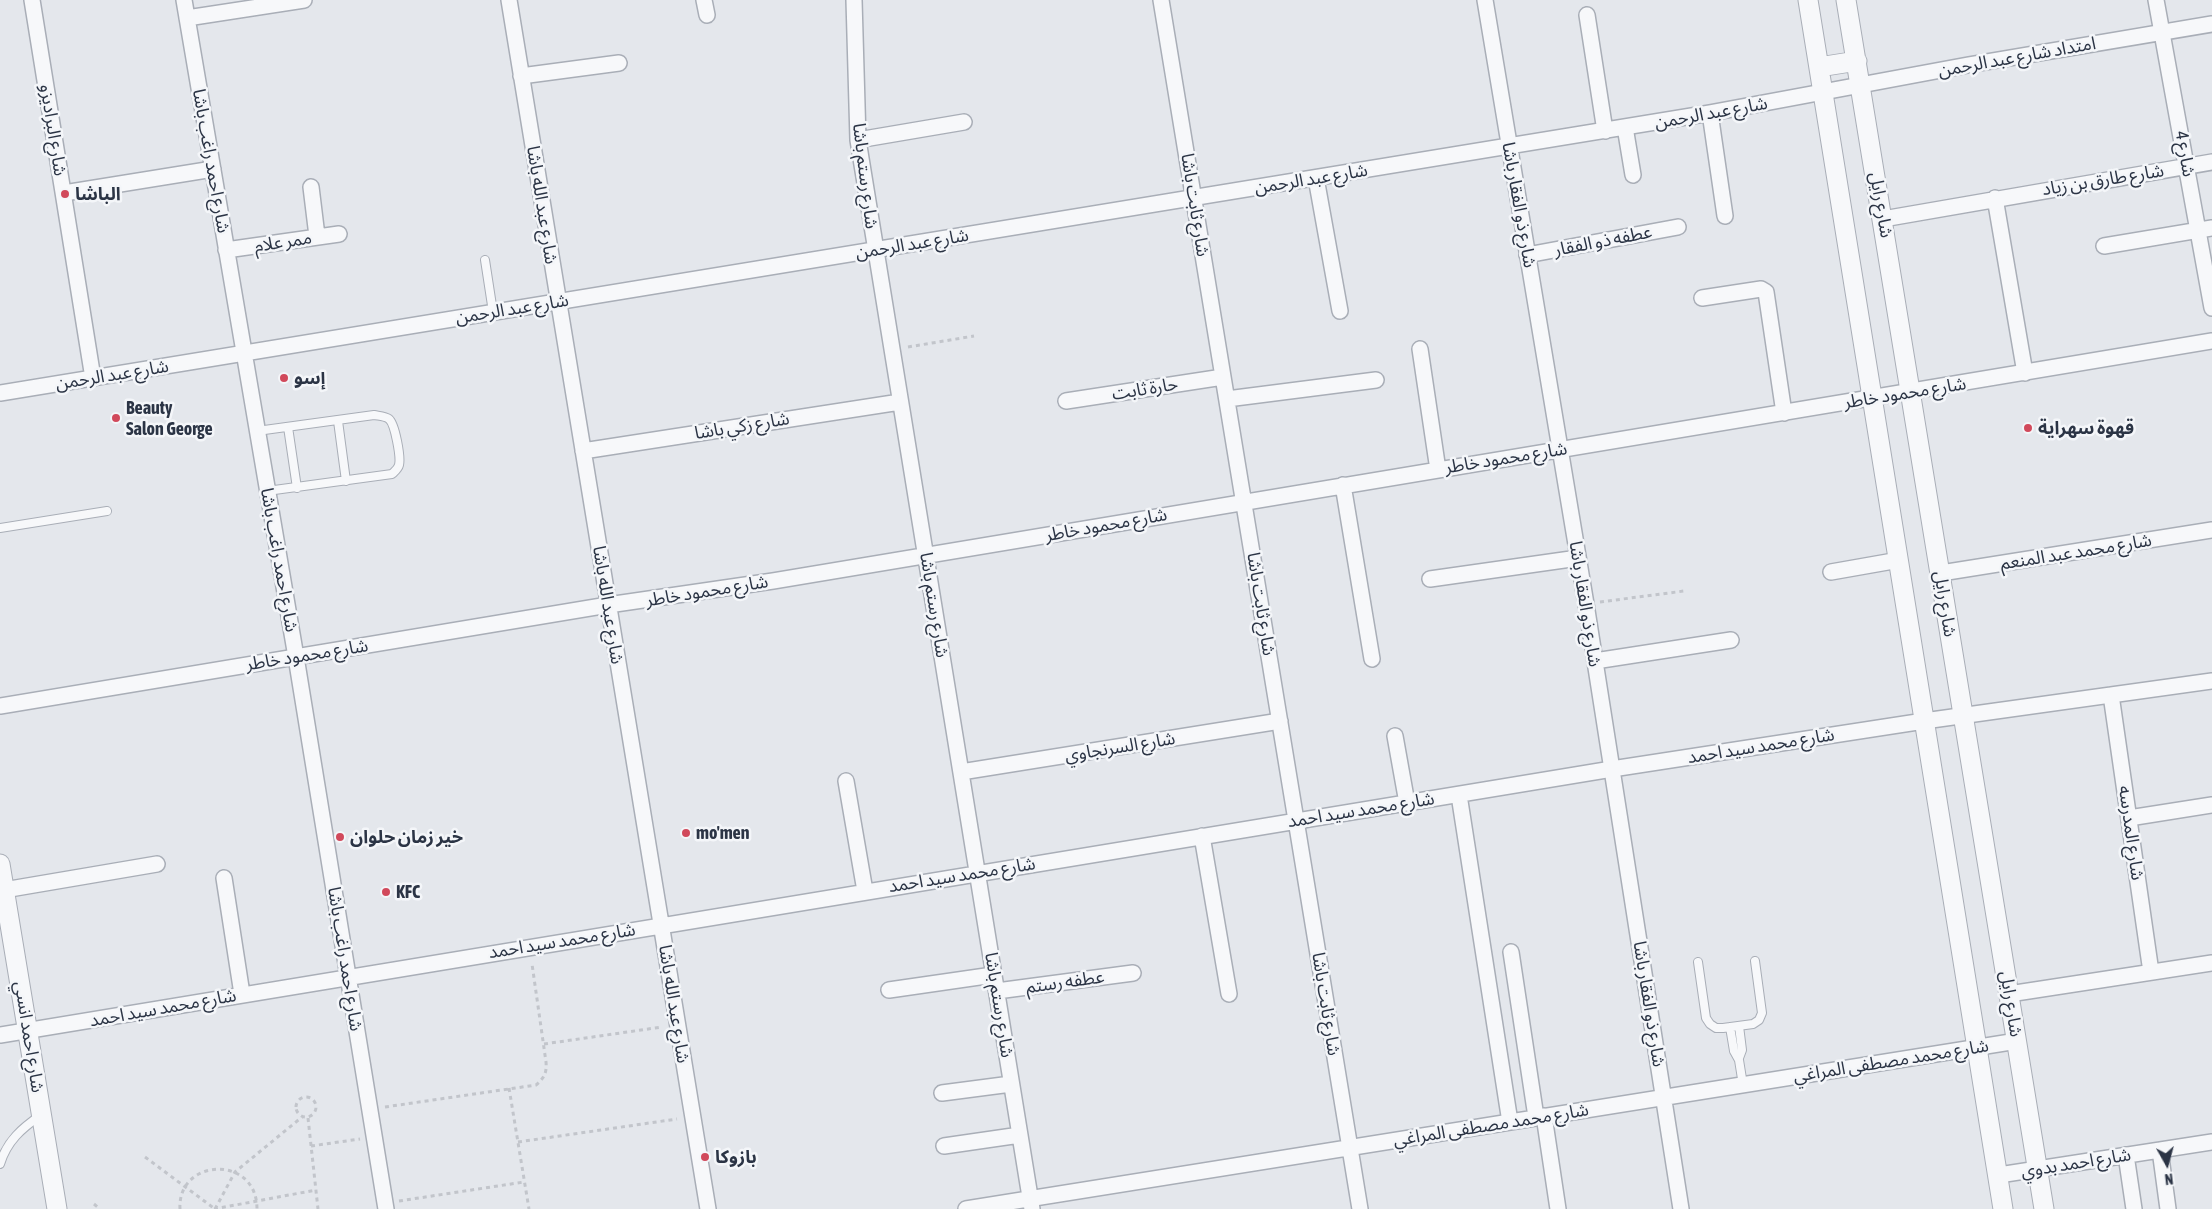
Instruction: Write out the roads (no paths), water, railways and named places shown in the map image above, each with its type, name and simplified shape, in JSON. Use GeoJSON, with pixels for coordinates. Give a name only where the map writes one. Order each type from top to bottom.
{"type":"FeatureCollection","features":[{"type":"Feature","properties":{"kind":"street","name":"شارع البراديزو"},"geometry":{"type":"LineString","coordinates":[[35,0],[93,378]]}},
{"type":"Feature","properties":{"kind":"street","name":"شارع احمد راغب باشا"},"geometry":{"type":"LineString","coordinates":[[184,0],[296,657],[386,1206]]}},
{"type":"Feature","properties":{"kind":"street"},"geometry":{"type":"LineString","coordinates":[[187,18],[304,0]]}},
{"type":"Feature","properties":{"kind":"street","name":"شارع عبد الله باشا"},"geometry":{"type":"LineString","coordinates":[[509,0],[708,1209]]}},
{"type":"Feature","properties":{"kind":"street"},"geometry":{"type":"LineString","coordinates":[[704,0],[707,16]]}},
{"type":"Feature","properties":{"kind":"street","name":"شارع رستم باشا"},"geometry":{"type":"LineString","coordinates":[[854,0],[858,140],[993,975],[1032,1204]]}},
{"type":"Feature","properties":{"kind":"street","name":"شارع ثابت باشا"},"geometry":{"type":"LineString","coordinates":[[1161,0],[1360,1209]]}},
{"type":"Feature","properties":{"kind":"street","name":"شارع ذو الفقار باشا"},"geometry":{"type":"LineString","coordinates":[[1485,0],[1586,604],[1680,1209]]}},
{"type":"Feature","properties":{"kind":"street"},"geometry":{"type":"LineString","coordinates":[[1808,0],[2003,1209]]}},
{"type":"Feature","properties":{"kind":"street","name":"شارع رايل"},"geometry":{"type":"LineString","coordinates":[[1846,0],[2044,1209]]}},
{"type":"Feature","properties":{"kind":"street","name":"شارع 4"},"geometry":{"type":"LineString","coordinates":[[2156,0],[2187,166],[2205,229],[2212,308]]}},
{"type":"Feature","properties":{"kind":"street"},"geometry":{"type":"LineString","coordinates":[[1587,15],[1605,130]]}},
{"type":"Feature","properties":{"kind":"street","name":"امتداد شارع عبد الرحمن"},"geometry":{"type":"LineString","coordinates":[[1823,93],[2212,24]]}},
{"type":"Feature","properties":{"kind":"street"},"geometry":{"type":"LineString","coordinates":[[1818,67],[1856,61]]}},
{"type":"Feature","properties":{"kind":"street"},"geometry":{"type":"LineString","coordinates":[[521,76],[619,63]]}},
{"type":"Feature","properties":{"kind":"street","name":"شارع عبد الرحمن"},"geometry":{"type":"LineString","coordinates":[[0,393],[1710,114],[1823,93]]}},
{"type":"Feature","properties":{"kind":"street"},"geometry":{"type":"LineString","coordinates":[[1710,114],[1725,216]]}},
{"type":"Feature","properties":{"kind":"street"},"geometry":{"type":"LineString","coordinates":[[858,140],[964,122]]}},
{"type":"Feature","properties":{"kind":"street"},"geometry":{"type":"LineString","coordinates":[[1625,127],[1633,175]]}},
{"type":"Feature","properties":{"kind":"street","name":"شارع طارق بن زياد"},"geometry":{"type":"LineString","coordinates":[[1883,219],[1995,198],[2212,162]]}},
{"type":"Feature","properties":{"kind":"street"},"geometry":{"type":"LineString","coordinates":[[64,193],[213,169]]}},
{"type":"Feature","properties":{"kind":"street"},"geometry":{"type":"LineString","coordinates":[[1316,178],[1340,311]]}},
{"type":"Feature","properties":{"kind":"street"},"geometry":{"type":"LineString","coordinates":[[311,187],[317,236]]}},
{"type":"Feature","properties":{"kind":"street"},"geometry":{"type":"LineString","coordinates":[[1995,198],[2025,374]]}},
{"type":"Feature","properties":{"kind":"street","name":"عطفه ذو الفقار"},"geometry":{"type":"LineString","coordinates":[[1528,255],[1678,227]]}},
{"type":"Feature","properties":{"kind":"street"},"geometry":{"type":"LineString","coordinates":[[2104,246],[2205,229]]}},
{"type":"Feature","properties":{"kind":"street","name":"ممر علام"},"geometry":{"type":"LineString","coordinates":[[226,250],[339,234]]}},
{"type":"Feature","properties":{"kind":"street"},"geometry":{"type":"LineString","coordinates":[[1702,298],[1761,289],[1766,292],[1784,413]]}},
{"type":"Feature","properties":{"kind":"street","name":"شارع محمود خاطر"},"geometry":{"type":"LineString","coordinates":[[0,706],[2025,374],[2212,341]]}},
{"type":"Feature","properties":{"kind":"street"},"geometry":{"type":"LineString","coordinates":[[1420,349],[1438,470]]}},
{"type":"Feature","properties":{"kind":"street","name":"حارة ثابت"},"geometry":{"type":"LineString","coordinates":[[1066,401],[1223,377]]}},
{"type":"Feature","properties":{"kind":"street"},"geometry":{"type":"LineString","coordinates":[[1227,399],[1376,380]]}},
{"type":"Feature","properties":{"kind":"street","name":"شارع زكي باشا"},"geometry":{"type":"LineString","coordinates":[[583,451],[900,402]]}},
{"type":"Feature","properties":{"kind":"street"},"geometry":{"type":"LineString","coordinates":[[1343,485],[1372,659]]}},
{"type":"Feature","properties":{"kind":"street","name":"شارع محمد عبد المنعم"},"geometry":{"type":"LineString","coordinates":[[1941,573],[2212,530]]}},
{"type":"Feature","properties":{"kind":"street"},"geometry":{"type":"LineString","coordinates":[[1430,579],[1578,558]]}},
{"type":"Feature","properties":{"kind":"street"},"geometry":{"type":"LineString","coordinates":[[1831,572],[1899,560]]}},
{"type":"Feature","properties":{"kind":"street"},"geometry":{"type":"LineString","coordinates":[[1595,661],[1732,640]]}},
{"type":"Feature","properties":{"kind":"street","name":"شارع محمد سيد احمد"},"geometry":{"type":"LineString","coordinates":[[0,1035],[529,946],[1612,769],[1964,715],[2212,681]]}},
{"type":"Feature","properties":{"kind":"street","name":"شارع المدرسه"},"geometry":{"type":"LineString","coordinates":[[2111,695],[2151,972]]}},
{"type":"Feature","properties":{"kind":"street","name":"شارع السرنجاوي"},"geometry":{"type":"LineString","coordinates":[[961,772],[1280,721]]}},
{"type":"Feature","properties":{"kind":"street"},"geometry":{"type":"LineString","coordinates":[[1395,736],[1407,803]]}},
{"type":"Feature","properties":{"kind":"street"},"geometry":{"type":"LineString","coordinates":[[846,781],[864,891]]}},
{"type":"Feature","properties":{"kind":"street"},"geometry":{"type":"LineString","coordinates":[[1459,795],[1510,1122]]}},
{"type":"Feature","properties":{"kind":"street"},"geometry":{"type":"LineString","coordinates":[[2129,818],[2212,805]]}},
{"type":"Feature","properties":{"kind":"street"},"geometry":{"type":"LineString","coordinates":[[1202,836],[1230,994]]}},
{"type":"Feature","properties":{"kind":"street","name":"شارع احمد انسي"},"geometry":{"type":"LineString","coordinates":[[0,864],[57,1209]]}},
{"type":"Feature","properties":{"kind":"street"},"geometry":{"type":"LineString","coordinates":[[4,890],[157,864]]}},
{"type":"Feature","properties":{"kind":"street"},"geometry":{"type":"LineString","coordinates":[[224,878],[242,994]]}},
{"type":"Feature","properties":{"kind":"street"},"geometry":{"type":"LineString","coordinates":[[1512,952],[1540,1117],[1558,1209]]}},
{"type":"Feature","properties":{"kind":"street"},"geometry":{"type":"LineString","coordinates":[[2009,994],[2212,963]]}},
{"type":"Feature","properties":{"kind":"street","name":"عطفه رستم"},"geometry":{"type":"LineString","coordinates":[[997,991],[1133,973]]}},
{"type":"Feature","properties":{"kind":"street"},"geometry":{"type":"LineString","coordinates":[[889,990],[993,975]]}},
{"type":"Feature","properties":{"kind":"street","name":"شارع محمد مصطفى المراغي"},"geometry":{"type":"LineString","coordinates":[[966,1209],[1032,1204],[1350,1147],[2017,1041]]}},
{"type":"Feature","properties":{"kind":"street"},"geometry":{"type":"LineString","coordinates":[[942,1093],[1011,1084]]}},
{"type":"Feature","properties":{"kind":"street"},"geometry":{"type":"LineString","coordinates":[[944,1146],[1020,1135]]}},
{"type":"Feature","properties":{"kind":"street","name":"شارع احمد بدوي"},"geometry":{"type":"LineString","coordinates":[[1998,1176],[2212,1142]]}},
{"type":"Feature","properties":{"kind":"street"},"geometry":{"type":"LineString","coordinates":[[2160,1150],[2168,1209]]}},
{"type":"Feature","properties":{"kind":"street"},"geometry":{"type":"LineString","coordinates":[[2126,1155],[2134,1209]]}},
{"type":"Feature","properties":{"kind":"lane"},"geometry":{"type":"LineString","coordinates":[[485,260],[493,312]]}},
{"type":"Feature","properties":{"kind":"lane"},"geometry":{"type":"LineString","coordinates":[[257,431],[374,416],[389,419],[394,425],[400,463],[392,474],[267,491]]}},
{"type":"Feature","properties":{"kind":"lane"},"geometry":{"type":"LineString","coordinates":[[338,420],[346,481]]}},
{"type":"Feature","properties":{"kind":"lane"},"geometry":{"type":"LineString","coordinates":[[288,427],[297,488]]}},
{"type":"Feature","properties":{"kind":"lane"},"geometry":{"type":"LineString","coordinates":[[0,528],[107,511]]}},
{"type":"Feature","properties":{"kind":"lane"},"geometry":{"type":"LineString","coordinates":[[1698,962],[1706,1018],[1716,1028],[1752,1024],[1759,1020],[1762,1013],[1756,961]]}},
{"type":"Feature","properties":{"kind":"lane"},"geometry":{"type":"LineString","coordinates":[[1738,1026],[1742,1050],[1739,1058]]}},
{"type":"Feature","properties":{"kind":"lane"},"geometry":{"type":"LineString","coordinates":[[1730,1027],[1734,1051],[1739,1058],[1743,1085]]}},
{"type":"Feature","properties":{"kind":"lane"},"geometry":{"type":"LineString","coordinates":[[0,1164],[4,1151],[20,1130],[42,1114]]}},
{"type":"Feature","properties":{"kind":"place","name":"الباشا"},"geometry":{"type":"Point","coordinates":[65,194]}},
{"type":"Feature","properties":{"kind":"place","name":"إسو"},"geometry":{"type":"Point","coordinates":[284,378]}},
{"type":"Feature","properties":{"kind":"place","name":"Beauty Salon George"},"geometry":{"type":"Point","coordinates":[116,418]}},
{"type":"Feature","properties":{"kind":"place","name":"قهوة سهراية"},"geometry":{"type":"Point","coordinates":[2028,428]}},
{"type":"Feature","properties":{"kind":"place","name":"mo'men"},"geometry":{"type":"Point","coordinates":[686,833]}},
{"type":"Feature","properties":{"kind":"place","name":"خير زمان حلوان"},"geometry":{"type":"Point","coordinates":[340,837]}},
{"type":"Feature","properties":{"kind":"place","name":"KFC"},"geometry":{"type":"Point","coordinates":[386,892]}},
{"type":"Feature","properties":{"kind":"place","name":"بازوكا"},"geometry":{"type":"Point","coordinates":[705,1157]}}]}
